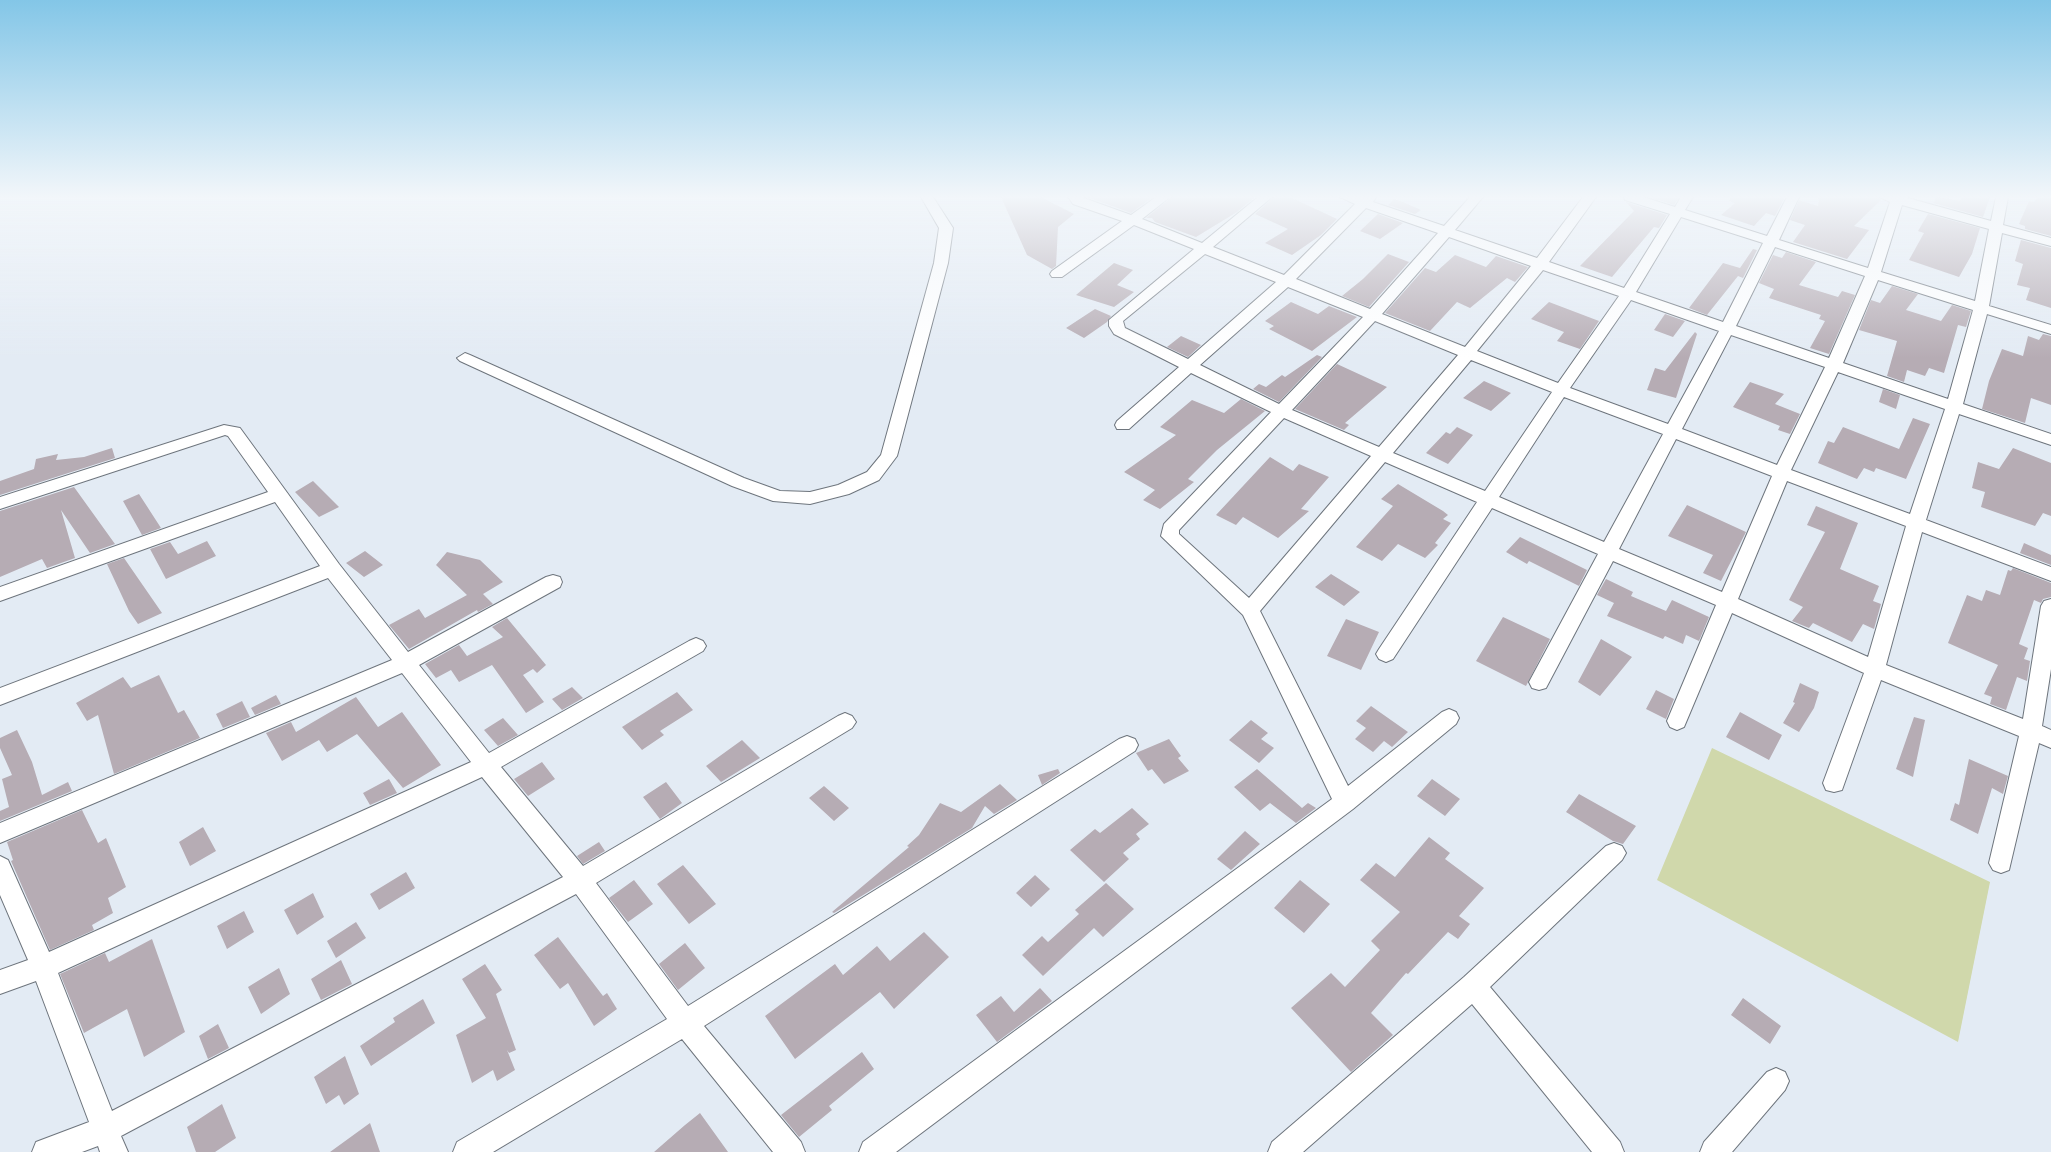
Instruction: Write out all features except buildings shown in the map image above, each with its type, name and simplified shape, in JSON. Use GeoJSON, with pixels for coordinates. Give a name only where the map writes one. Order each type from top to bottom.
{"type":"FeatureCollection","features":[{"type":"Feature","properties":{"kind":"street"},"geometry":{"type":"LineString","coordinates":[[465,358],[738,482],[779,498],[810,498],[843,490],[873,476],[888,456],[943,251]]}},
{"type":"Feature","properties":{"kind":"street"},"geometry":{"type":"LineString","coordinates":[[1057,274],[1090,251]]}},
{"type":"Feature","properties":{"kind":"street"},"geometry":{"type":"LineString","coordinates":[[1200,251],[1116,320],[1116,326],[1127,335],[1281,411],[1729,603],[1875,669],[2051,739]]}},
{"type":"Feature","properties":{"kind":"street"},"geometry":{"type":"LineString","coordinates":[[1206,251],[1561,390],[2051,574]]}},
{"type":"Feature","properties":{"kind":"street"},"geometry":{"type":"LineString","coordinates":[[1122,425],[1285,282],[1316,251]]}},
{"type":"Feature","properties":{"kind":"street"},"geometry":{"type":"LineString","coordinates":[[1345,802],[1250,610],[1170,536],[1170,528],[1372,316],[1430,251]]}},
{"type":"Feature","properties":{"kind":"street"},"geometry":{"type":"LineString","coordinates":[[1503,251],[2051,440]]}},
{"type":"Feature","properties":{"kind":"street"},"geometry":{"type":"LineString","coordinates":[[1250,610],[1468,353],[1550,251]]}},
{"type":"Feature","properties":{"kind":"street"},"geometry":{"type":"LineString","coordinates":[[1386,654],[1561,390],[1628,294],[1654,251]]}},
{"type":"Feature","properties":{"kind":"street"},"geometry":{"type":"LineString","coordinates":[[1539,682],[1767,251]]}},
{"type":"Feature","properties":{"kind":"street"},"geometry":{"type":"LineString","coordinates":[[1802,251],[2051,330]]}},
{"type":"Feature","properties":{"kind":"street"},"geometry":{"type":"LineString","coordinates":[[1677,721],[1729,603],[1782,472],[1834,365],[1873,274],[1879,251]]}},
{"type":"Feature","properties":{"kind":"street"},"geometry":{"type":"LineString","coordinates":[[1834,784],[1875,669],[1916,522],[1954,406],[1981,308],[1991,251]]}},
{"type":"Feature","properties":{"kind":"street"},"geometry":{"type":"LineString","coordinates":[[0,503],[224,430],[234,432],[241,439],[278,495],[332,569],[486,765],[580,880],[685,1022],[791,1152]]}},
{"type":"Feature","properties":{"kind":"street"},"geometry":{"type":"LineString","coordinates":[[0,594],[278,495]]}},
{"type":"Feature","properties":{"kind":"street"},"geometry":{"type":"LineString","coordinates":[[0,697],[332,569]]}},
{"type":"Feature","properties":{"kind":"street"},"geometry":{"type":"LineString","coordinates":[[0,834],[406,663],[553,582]]}},
{"type":"Feature","properties":{"kind":"street"},"geometry":{"type":"LineString","coordinates":[[2001,863],[2031,731],[2051,606]]}},
{"type":"Feature","properties":{"kind":"street"},"geometry":{"type":"LineString","coordinates":[[0,982],[43,967],[486,765],[696,646]]}},
{"type":"Feature","properties":{"kind":"street"},"geometry":{"type":"LineString","coordinates":[[872,1152],[1345,802],[1449,718]]}},
{"type":"Feature","properties":{"kind":"street"},"geometry":{"type":"LineString","coordinates":[[46,1152],[110,1140],[580,880],[845,722]]}},
{"type":"Feature","properties":{"kind":"street"},"geometry":{"type":"LineString","coordinates":[[467,1152],[685,1022],[1127,745]]}},
{"type":"Feature","properties":{"kind":"street"},"geometry":{"type":"LineString","coordinates":[[1282,1152],[1473,986],[1614,853]]}},
{"type":"Feature","properties":{"kind":"street"},"geometry":{"type":"LineString","coordinates":[[0,867],[43,967],[110,1140]]}},
{"type":"Feature","properties":{"kind":"street"},"geometry":{"type":"LineString","coordinates":[[1473,986],[1610,1152]]}},
{"type":"Feature","properties":{"kind":"street"},"geometry":{"type":"LineString","coordinates":[[1714,1152],[1776,1082]]}},
{"type":"Feature","properties":{"kind":"green space"},"geometry":{"type":"Polygon","coordinates":[[[1712,748],[1990,882],[1958,1042],[1657,880],[1712,748]]]}}]}
